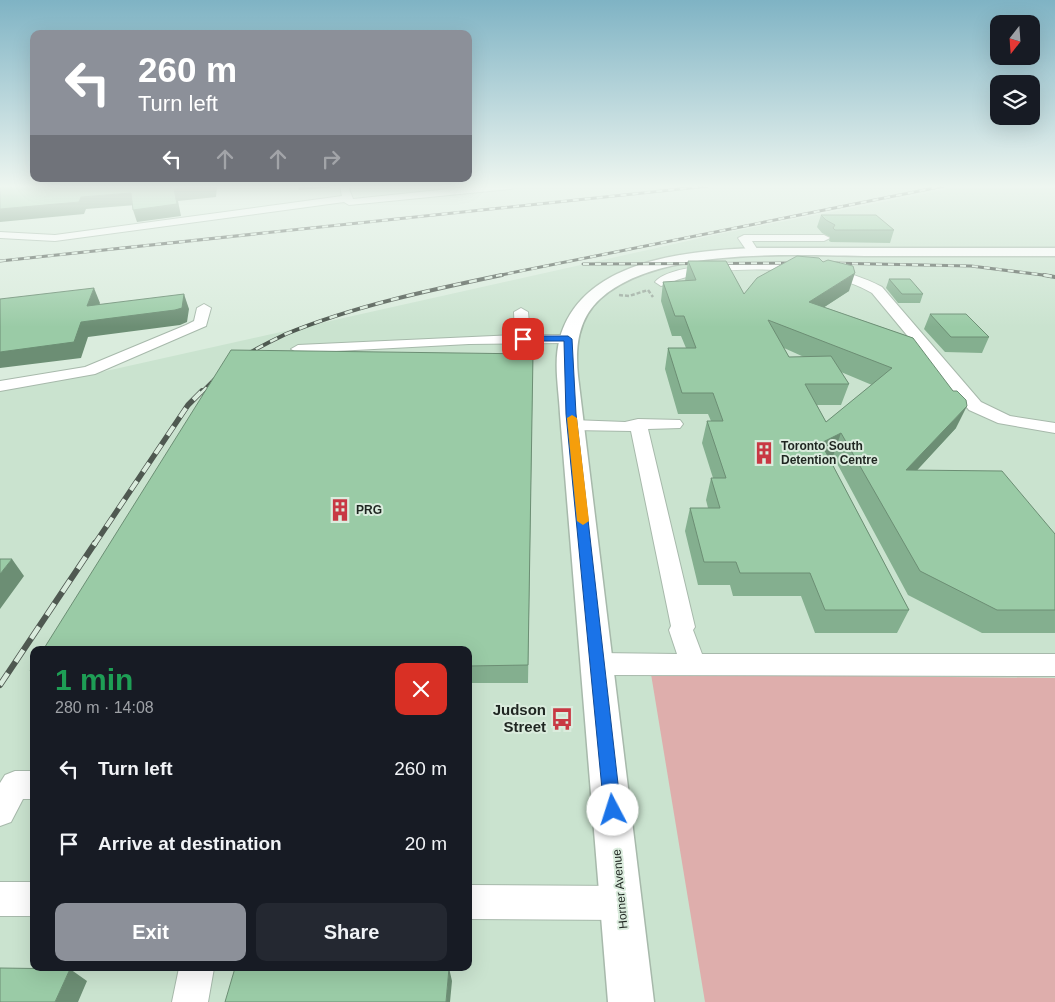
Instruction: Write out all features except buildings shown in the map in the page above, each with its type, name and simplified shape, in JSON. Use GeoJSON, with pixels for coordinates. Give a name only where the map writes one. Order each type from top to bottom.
{"type":"FeatureCollection","features":[{"type":"Feature","properties":{"kind":"main road","name":"Horner Avenue"},"geometry":{"type":"LineString","coordinates":[[631,1002],[598,664],[572,425],[568,339],[572,326],[584,307],[594,296],[622,278],[650,267],[686,258],[753,252],[1055,252]]}},
{"type":"Feature","properties":{"kind":"street"},"geometry":{"type":"LineString","coordinates":[[0,235],[12,234],[55,238],[85,233]]}},
{"type":"Feature","properties":{"kind":"street"},"geometry":{"type":"LineString","coordinates":[[753,252],[744,238],[824,238]]}},
{"type":"Feature","properties":{"kind":"street"},"geometry":{"type":"LineString","coordinates":[[752,280],[769,268]]}},
{"type":"Feature","properties":{"kind":"street"},"geometry":{"type":"LineString","coordinates":[[661,282],[674,276],[706,270],[813,268],[829,271],[872,285],[975,406],[986,414],[1002,420],[1055,428]]}},
{"type":"Feature","properties":{"kind":"street"},"geometry":{"type":"LineString","coordinates":[[0,386],[89,371],[191,328],[201,322],[204,308]]}},
{"type":"Feature","properties":{"kind":"street"},"geometry":{"type":"LineString","coordinates":[[522,312],[523,339]]}},
{"type":"Feature","properties":{"kind":"street"},"geometry":{"type":"LineString","coordinates":[[298,349],[523,339],[568,339]]}},
{"type":"Feature","properties":{"kind":"street"},"geometry":{"type":"LineString","coordinates":[[572,425],[606,424],[625,426],[637,424],[674,424]]}},
{"type":"Feature","properties":{"kind":"street"},"geometry":{"type":"LineString","coordinates":[[637,424],[688,647]]}},
{"type":"Feature","properties":{"kind":"street"},"geometry":{"type":"LineString","coordinates":[[598,664],[688,647],[1055,665]]}},
{"type":"Feature","properties":{"kind":"street"},"geometry":{"type":"LineString","coordinates":[[0,811],[15,785],[30,785]]}},
{"type":"Feature","properties":{"kind":"street"},"geometry":{"type":"LineString","coordinates":[[0,899],[30,899]]}},
{"type":"Feature","properties":{"kind":"street"},"geometry":{"type":"LineString","coordinates":[[472,902],[622,903]]}},
{"type":"Feature","properties":{"kind":"street"},"geometry":{"type":"LineString","coordinates":[[190,1002],[196,971]]}},
{"type":"Feature","properties":{"kind":"path"},"geometry":{"type":"LineString","coordinates":[[618,294],[629,296],[648,290],[653,297]]}},
{"type":"Feature","properties":{"kind":"shaded area"},"geometry":{"type":"Polygon","coordinates":[[[725,233],[1055,233],[1055,1002],[0,1002],[0,389],[88,375],[725,233]]]}},
{"type":"Feature","properties":{"kind":"shaded area"},"geometry":{"type":"Polygon","coordinates":[[[651,674],[1055,678],[1055,1002],[705,1002],[651,674]]]}},
{"type":"Feature","properties":{"kind":"railway"},"geometry":{"type":"LineString","coordinates":[[0,261],[267,233]]}},
{"type":"Feature","properties":{"kind":"railway"},"geometry":{"type":"LineString","coordinates":[[496,276],[711,233]]}},
{"type":"Feature","properties":{"kind":"railway"},"geometry":{"type":"LineString","coordinates":[[583,264],[798,263]]}},
{"type":"Feature","properties":{"kind":"railway"},"geometry":{"type":"LineString","coordinates":[[828,263],[971,266],[1046,275]]}},
{"type":"Feature","properties":{"kind":"railway"},"geometry":{"type":"LineString","coordinates":[[242,357],[286,334],[338,315],[420,293],[502,275]]}},
{"type":"Feature","properties":{"kind":"railway"},"geometry":{"type":"LineString","coordinates":[[1046,275],[1051,276]]}},
{"type":"Feature","properties":{"kind":"railway"},"geometry":{"type":"LineString","coordinates":[[1046,275],[1055,277]]}},
{"type":"Feature","properties":{"kind":"railway"},"geometry":{"type":"LineString","coordinates":[[201,393],[222,372]]}},
{"type":"Feature","properties":{"kind":"railway"},"geometry":{"type":"LineString","coordinates":[[94,545],[188,405],[202,391]]}},
{"type":"Feature","properties":{"kind":"railway"},"geometry":{"type":"LineString","coordinates":[[0,685],[95,543]]}},
{"type":"Feature","properties":{"kind":"slow traffic"},"geometry":{"type":"LineString","coordinates":[[572,418],[583,521]]}},
{"type":"Feature","properties":{"kind":"place","name":"Toronto South Detention Centre"},"geometry":{"type":"Point","coordinates":[764,453]}},
{"type":"Feature","properties":{"kind":"place","name":"PRG"},"geometry":{"type":"Point","coordinates":[340,510]}},
{"type":"Feature","properties":{"kind":"place","name":"Judson Street"},"geometry":{"type":"Point","coordinates":[562,719]}},
{"type":"Feature","properties":{"kind":"route"},"geometry":{"type":"LineString","coordinates":[[523,339],[568,339],[571,414],[613,810]]}}]}
